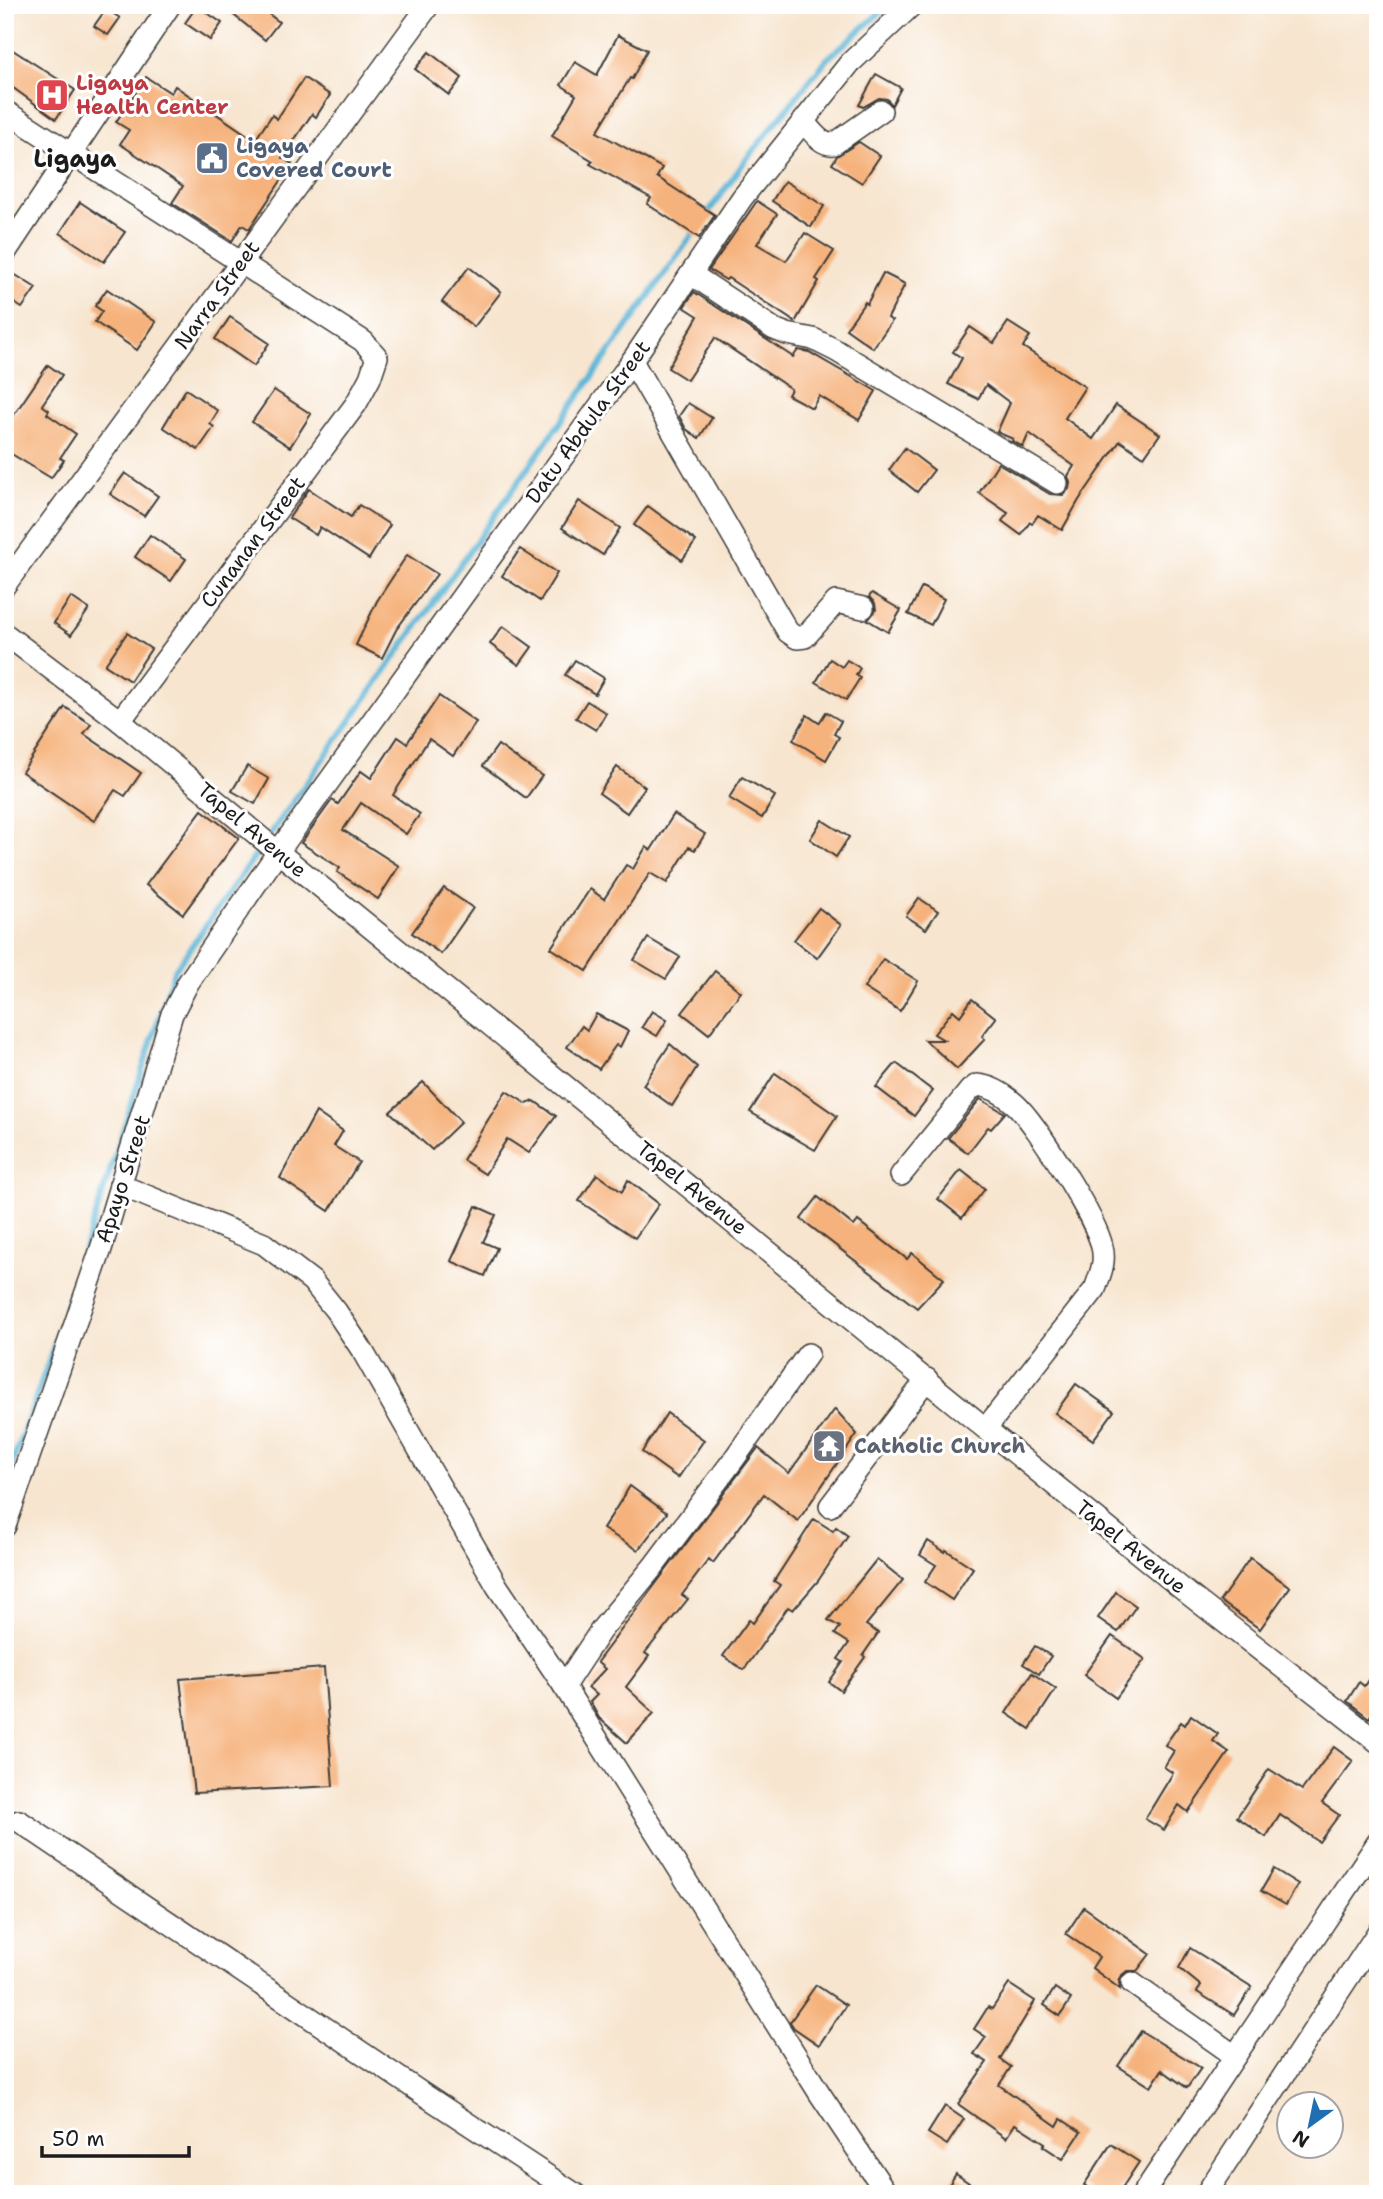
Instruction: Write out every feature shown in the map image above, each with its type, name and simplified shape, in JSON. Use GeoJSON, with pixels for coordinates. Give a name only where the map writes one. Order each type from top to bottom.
{"type":"FeatureCollection","features":[{"type":"Feature","properties":{"kind":"street"},"geometry":{"type":"LineString","coordinates":[[5,253],[170,5]]}},
{"type":"Feature","properties":{"kind":"street","name":"Narra Street"},"geometry":{"type":"LineString","coordinates":[[5,586],[429,5]]}},
{"type":"Feature","properties":{"kind":"street","name":"Datu Abdula Street"},"geometry":{"type":"LineString","coordinates":[[278,852],[632,361],[742,198],[850,63],[912,5]]}},
{"type":"Feature","properties":{"kind":"street"},"geometry":{"type":"LineString","coordinates":[[5,111],[240,264]]}},
{"type":"Feature","properties":{"kind":"street"},"geometry":{"type":"LineString","coordinates":[[804,122],[829,145],[881,111]]}},
{"type":"Feature","properties":{"kind":"street","name":"Cunanan Street"},"geometry":{"type":"LineString","coordinates":[[120,721],[356,404],[377,357],[363,341],[240,264]]}},
{"type":"Feature","properties":{"kind":"street"},"geometry":{"type":"LineString","coordinates":[[691,274],[774,329],[813,339],[835,350],[1057,483]]}},
{"type":"Feature","properties":{"kind":"street"},"geometry":{"type":"LineString","coordinates":[[632,361],[788,632],[797,638],[805,638],[836,602],[863,608]]}},
{"type":"Feature","properties":{"kind":"street","name":"Tapel Avenue"},"geometry":{"type":"LineString","coordinates":[[5,634],[120,721],[1186,1592],[1378,1742]]}},
{"type":"Feature","properties":{"kind":"street","name":"Apayo Street"},"geometry":{"type":"LineString","coordinates":[[5,1526],[101,1249],[178,1000],[278,852]]}},
{"type":"Feature","properties":{"kind":"street"},"geometry":{"type":"LineString","coordinates":[[901,1175],[970,1090],[978,1085],[986,1085],[1015,1104],[1034,1125],[1097,1229],[1103,1250],[1102,1269],[1095,1289],[986,1427]]}},
{"type":"Feature","properties":{"kind":"street"},"geometry":{"type":"LineString","coordinates":[[120,1185],[264,1244],[312,1281],[336,1311],[362,1350],[497,1586],[564,1686],[813,2082],[887,2194]]}},
{"type":"Feature","properties":{"kind":"street"},"geometry":{"type":"LineString","coordinates":[[564,1686],[601,1630],[653,1567],[734,1460],[808,1354]]}},
{"type":"Feature","properties":{"kind":"street"},"geometry":{"type":"LineString","coordinates":[[830,1506],[927,1379]]}},
{"type":"Feature","properties":{"kind":"street"},"geometry":{"type":"LineString","coordinates":[[19,1821],[575,2194]]}},
{"type":"Feature","properties":{"kind":"street"},"geometry":{"type":"LineString","coordinates":[[1143,2194],[1378,1842]]}},
{"type":"Feature","properties":{"kind":"street"},"geometry":{"type":"LineString","coordinates":[[1206,2194],[1378,1932]]}},
{"type":"Feature","properties":{"kind":"street"},"geometry":{"type":"LineString","coordinates":[[1132,1983],[1235,2056]]}},
{"type":"Feature","properties":{"kind":"building"},"geometry":{"type":"Polygon","coordinates":[[[221,5],[257,5],[279,22],[265,40],[221,5]]]}},
{"type":"Feature","properties":{"kind":"building"},"geometry":{"type":"Polygon","coordinates":[[[197,6],[222,23],[210,40],[185,23],[197,6]]]}},
{"type":"Feature","properties":{"kind":"building"},"geometry":{"type":"Polygon","coordinates":[[[106,9],[120,18],[108,35],[94,26],[106,9]]]}},
{"type":"Feature","properties":{"kind":"building"},"geometry":{"type":"Polygon","coordinates":[[[618,35],[647,50],[632,79],[630,78],[597,132],[662,168],[657,177],[715,215],[699,238],[647,204],[651,198],[590,164],[593,161],[552,136],[576,95],[561,85],[575,62],[597,75],[618,35]]]}},
{"type":"Feature","properties":{"kind":"building"},"geometry":{"type":"Polygon","coordinates":[[[5,45],[75,90],[56,119],[5,82],[5,45]]]}},
{"type":"Feature","properties":{"kind":"building"},"geometry":{"type":"Polygon","coordinates":[[[429,52],[462,78],[449,95],[415,69],[429,52]]]}},
{"type":"Feature","properties":{"kind":"building"},"geometry":{"type":"Polygon","coordinates":[[[876,74],[901,88],[892,105],[887,99],[879,98],[863,107],[859,105],[876,74]]]}},
{"type":"Feature","properties":{"kind":"building","name":"Ligaya Covered Court"},"geometry":{"type":"Polygon","coordinates":[[[146,77],[171,93],[175,86],[255,140],[272,115],[277,119],[304,78],[330,95],[316,117],[312,114],[282,158],[292,164],[249,229],[242,225],[232,241],[172,203],[183,186],[120,144],[129,130],[116,122],[146,77]]]}},
{"type":"Feature","properties":{"kind":"building"},"geometry":{"type":"Polygon","coordinates":[[[859,142],[880,156],[862,183],[832,164],[837,156],[859,142]]]}},
{"type":"Feature","properties":{"kind":"building"},"geometry":{"type":"Polygon","coordinates":[[[785,181],[824,206],[811,227],[772,201],[785,181]]]}},
{"type":"Feature","properties":{"kind":"building"},"geometry":{"type":"Polygon","coordinates":[[[757,201],[777,214],[757,244],[786,261],[805,233],[834,251],[816,279],[819,281],[795,322],[728,278],[726,280],[709,270],[757,201]]]}},
{"type":"Feature","properties":{"kind":"building"},"geometry":{"type":"Polygon","coordinates":[[[80,202],[125,232],[104,262],[60,233],[80,202]]]}},
{"type":"Feature","properties":{"kind":"building"},"geometry":{"type":"Polygon","coordinates":[[[469,267],[501,292],[474,327],[442,302],[469,267]]]}},
{"type":"Feature","properties":{"kind":"building"},"geometry":{"type":"Polygon","coordinates":[[[883,273],[905,284],[888,318],[892,321],[873,348],[846,329],[865,302],[867,304],[883,273]]]}},
{"type":"Feature","properties":{"kind":"building"},"geometry":{"type":"Polygon","coordinates":[[[14,274],[36,288],[22,308],[5,297],[5,287],[14,274]]]}},
{"type":"Feature","properties":{"kind":"building"},"geometry":{"type":"Polygon","coordinates":[[[107,289],[156,322],[137,350],[95,322],[102,311],[95,306],[107,289]]]}},
{"type":"Feature","properties":{"kind":"building"},"geometry":{"type":"Polygon","coordinates":[[[694,292],[793,357],[798,350],[809,352],[876,391],[859,420],[819,396],[812,408],[788,395],[791,389],[715,338],[687,380],[668,368],[698,316],[684,307],[694,292]]]}},
{"type":"Feature","properties":{"kind":"building"},"geometry":{"type":"Polygon","coordinates":[[[230,317],[269,343],[254,366],[215,339],[230,317]]]}},
{"type":"Feature","properties":{"kind":"building"},"geometry":{"type":"Polygon","coordinates":[[[1008,322],[1030,336],[1023,347],[1085,387],[1065,418],[1093,439],[1116,405],[1160,434],[1144,457],[1120,441],[1079,500],[1062,530],[1038,515],[1021,535],[1002,521],[1008,513],[979,493],[998,463],[1050,494],[1063,495],[1069,489],[1068,476],[1074,466],[1029,433],[1023,447],[997,432],[1010,403],[986,385],[978,399],[948,384],[962,358],[953,352],[970,327],[994,343],[1008,322]]]}},
{"type":"Feature","properties":{"kind":"building"},"geometry":{"type":"Polygon","coordinates":[[[48,365],[62,375],[42,405],[49,410],[47,414],[76,434],[60,458],[64,460],[51,478],[5,450],[5,428],[48,365]]]}},
{"type":"Feature","properties":{"kind":"building"},"geometry":{"type":"Polygon","coordinates":[[[186,389],[218,411],[210,424],[214,427],[198,450],[163,427],[186,389]]]}},
{"type":"Feature","properties":{"kind":"building"},"geometry":{"type":"Polygon","coordinates":[[[274,390],[311,414],[290,447],[252,422],[274,390]]]}},
{"type":"Feature","properties":{"kind":"building"},"geometry":{"type":"Polygon","coordinates":[[[688,403],[712,418],[699,438],[686,429],[679,416],[688,403]]]}},
{"type":"Feature","properties":{"kind":"building"},"geometry":{"type":"Polygon","coordinates":[[[905,448],[934,470],[917,492],[889,470],[905,448]]]}},
{"type":"Feature","properties":{"kind":"building"},"geometry":{"type":"Polygon","coordinates":[[[125,473],[158,496],[144,516],[110,494],[125,473]]]}},
{"type":"Feature","properties":{"kind":"building"},"geometry":{"type":"Polygon","coordinates":[[[309,489],[351,517],[359,505],[390,525],[369,559],[320,527],[316,535],[289,518],[309,489]]]}},
{"type":"Feature","properties":{"kind":"building"},"geometry":{"type":"Polygon","coordinates":[[[579,501],[620,528],[603,555],[562,528],[579,501]]]}},
{"type":"Feature","properties":{"kind":"building"},"geometry":{"type":"Polygon","coordinates":[[[648,506],[696,541],[682,560],[634,525],[648,506]]]}},
{"type":"Feature","properties":{"kind":"building"},"geometry":{"type":"Polygon","coordinates":[[[150,535],[186,559],[171,581],[135,557],[150,535]]]}},
{"type":"Feature","properties":{"kind":"building"},"geometry":{"type":"Polygon","coordinates":[[[520,549],[557,573],[540,601],[502,576],[520,549]]]}},
{"type":"Feature","properties":{"kind":"building"},"geometry":{"type":"Polygon","coordinates":[[[407,555],[437,574],[396,630],[382,658],[356,645],[377,601],[407,555]]]}},
{"type":"Feature","properties":{"kind":"building"},"geometry":{"type":"Polygon","coordinates":[[[922,587],[944,599],[931,625],[908,614],[922,587]]]}},
{"type":"Feature","properties":{"kind":"building"},"geometry":{"type":"Polygon","coordinates":[[[872,593],[901,610],[888,632],[868,620],[876,610],[875,603],[869,597],[872,593]]]}},
{"type":"Feature","properties":{"kind":"building"},"geometry":{"type":"Polygon","coordinates":[[[71,597],[89,609],[71,635],[54,623],[71,597]]]}},
{"type":"Feature","properties":{"kind":"building"},"geometry":{"type":"Polygon","coordinates":[[[503,626],[532,647],[519,665],[490,644],[503,626]]]}},
{"type":"Feature","properties":{"kind":"building"},"geometry":{"type":"Polygon","coordinates":[[[127,633],[151,649],[130,681],[105,665],[127,633]]]}},
{"type":"Feature","properties":{"kind":"building"},"geometry":{"type":"Polygon","coordinates":[[[830,659],[842,667],[847,660],[860,668],[856,675],[860,678],[846,700],[816,682],[830,659]]]}},
{"type":"Feature","properties":{"kind":"building"},"geometry":{"type":"Polygon","coordinates":[[[575,660],[604,678],[595,694],[565,675],[575,660]]]}},
{"type":"Feature","properties":{"kind":"building"},"geometry":{"type":"Polygon","coordinates":[[[439,696],[476,722],[453,756],[429,739],[393,795],[420,814],[406,834],[361,803],[343,830],[399,866],[378,899],[337,872],[340,868],[301,843],[332,800],[338,804],[361,771],[371,778],[398,737],[407,743],[439,696]]]}},
{"type":"Feature","properties":{"kind":"building"},"geometry":{"type":"Polygon","coordinates":[[[587,701],[606,713],[596,730],[576,718],[587,701]]]}},
{"type":"Feature","properties":{"kind":"building"},"geometry":{"type":"Polygon","coordinates":[[[65,707],[91,724],[84,734],[141,773],[125,796],[115,790],[94,821],[22,772],[65,707]]]}},
{"type":"Feature","properties":{"kind":"building"},"geometry":{"type":"Polygon","coordinates":[[[826,712],[841,721],[834,734],[839,737],[826,760],[793,740],[807,715],[819,723],[826,712]]]}},
{"type":"Feature","properties":{"kind":"building"},"geometry":{"type":"Polygon","coordinates":[[[498,745],[542,776],[526,798],[483,766],[498,745]]]}},
{"type":"Feature","properties":{"kind":"building"},"geometry":{"type":"Polygon","coordinates":[[[247,766],[269,779],[255,804],[232,791],[247,766]]]}},
{"type":"Feature","properties":{"kind":"building"},"geometry":{"type":"Polygon","coordinates":[[[617,767],[645,787],[627,813],[599,793],[617,767]]]}},
{"type":"Feature","properties":{"kind":"building"},"geometry":{"type":"Polygon","coordinates":[[[742,777],[775,796],[762,818],[729,798],[742,777]]]}},
{"type":"Feature","properties":{"kind":"building"},"geometry":{"type":"Polygon","coordinates":[[[202,810],[239,838],[183,914],[146,885],[202,810]]]}},
{"type":"Feature","properties":{"kind":"building"},"geometry":{"type":"Polygon","coordinates":[[[674,814],[705,834],[695,850],[689,847],[667,883],[650,873],[587,971],[551,948],[590,889],[604,899],[626,865],[633,869],[646,847],[651,850],[674,814]]]}},
{"type":"Feature","properties":{"kind":"building"},"geometry":{"type":"Polygon","coordinates":[[[822,820],[849,837],[836,857],[810,839],[822,820]]]}},
{"type":"Feature","properties":{"kind":"building"},"geometry":{"type":"Polygon","coordinates":[[[444,888],[473,908],[441,954],[412,933],[444,888]]]}},
{"type":"Feature","properties":{"kind":"building"},"geometry":{"type":"Polygon","coordinates":[[[919,898],[938,911],[926,929],[906,916],[919,898]]]}},
{"type":"Feature","properties":{"kind":"building"},"geometry":{"type":"Polygon","coordinates":[[[819,908],[841,925],[817,958],[794,940],[819,908]]]}},
{"type":"Feature","properties":{"kind":"building"},"geometry":{"type":"Polygon","coordinates":[[[648,938],[680,957],[666,979],[634,960],[648,938]]]}},
{"type":"Feature","properties":{"kind":"building"},"geometry":{"type":"Polygon","coordinates":[[[883,959],[918,981],[900,1011],[864,988],[883,959]]]}},
{"type":"Feature","properties":{"kind":"building"},"geometry":{"type":"Polygon","coordinates":[[[715,971],[741,992],[709,1034],[682,1013],[715,971]]]}},
{"type":"Feature","properties":{"kind":"building"},"geometry":{"type":"Polygon","coordinates":[[[972,999],[996,1018],[982,1036],[985,1039],[957,1069],[925,1040],[944,1040],[934,1034],[953,1010],[960,1016],[972,999]]]}},
{"type":"Feature","properties":{"kind":"building"},"geometry":{"type":"Polygon","coordinates":[[[652,1011],[667,1020],[657,1036],[642,1027],[652,1011]]]}},
{"type":"Feature","properties":{"kind":"building"},"geometry":{"type":"Polygon","coordinates":[[[596,1014],[628,1031],[620,1047],[616,1045],[599,1069],[567,1047],[582,1026],[587,1030],[596,1014]]]}},
{"type":"Feature","properties":{"kind":"building"},"geometry":{"type":"Polygon","coordinates":[[[670,1044],[697,1067],[672,1106],[643,1085],[670,1044]]]}},
{"type":"Feature","properties":{"kind":"building"},"geometry":{"type":"Polygon","coordinates":[[[896,1063],[933,1091],[914,1116],[876,1087],[896,1063]]]}},
{"type":"Feature","properties":{"kind":"building"},"geometry":{"type":"Polygon","coordinates":[[[775,1073],[837,1116],[815,1150],[750,1112],[775,1073]]]}},
{"type":"Feature","properties":{"kind":"building"},"geometry":{"type":"Polygon","coordinates":[[[423,1082],[461,1122],[432,1150],[390,1112],[423,1082]]]}},
{"type":"Feature","properties":{"kind":"building"},"geometry":{"type":"Polygon","coordinates":[[[506,1091],[527,1104],[534,1101],[556,1116],[529,1153],[507,1139],[485,1174],[463,1160],[506,1091]]]}},
{"type":"Feature","properties":{"kind":"building"},"geometry":{"type":"Polygon","coordinates":[[[980,1099],[1005,1113],[991,1129],[988,1127],[968,1153],[948,1138],[980,1099]]]}},
{"type":"Feature","properties":{"kind":"building"},"geometry":{"type":"Polygon","coordinates":[[[316,1112],[343,1131],[334,1146],[359,1162],[329,1211],[280,1178],[316,1112]]]}},
{"type":"Feature","properties":{"kind":"building"},"geometry":{"type":"Polygon","coordinates":[[[961,1170],[985,1189],[962,1218],[938,1199],[961,1170]]]}},
{"type":"Feature","properties":{"kind":"building"},"geometry":{"type":"Polygon","coordinates":[[[597,1174],[622,1192],[628,1180],[659,1204],[635,1238],[579,1201],[597,1174]]]}},
{"type":"Feature","properties":{"kind":"building"},"geometry":{"type":"Polygon","coordinates":[[[818,1197],[854,1226],[858,1221],[907,1259],[912,1253],[944,1279],[917,1308],[801,1219],[818,1197]]]}},
{"type":"Feature","properties":{"kind":"building"},"geometry":{"type":"Polygon","coordinates":[[[476,1206],[496,1215],[483,1242],[497,1248],[485,1276],[451,1261],[476,1206]]]}},
{"type":"Feature","properties":{"kind":"building"},"geometry":{"type":"Polygon","coordinates":[[[1076,1384],[1114,1411],[1093,1440],[1055,1413],[1076,1384]]]}},
{"type":"Feature","properties":{"kind":"building"},"geometry":{"type":"Polygon","coordinates":[[[835,1409],[857,1434],[798,1521],[764,1494],[713,1563],[709,1559],[682,1595],[688,1599],[645,1653],[649,1656],[626,1687],[654,1713],[627,1743],[599,1718],[590,1702],[597,1695],[588,1687],[605,1669],[597,1662],[758,1448],[789,1473],[835,1409]]]}},
{"type":"Feature","properties":{"kind":"building"},"geometry":{"type":"Polygon","coordinates":[[[667,1413],[704,1440],[678,1478],[642,1452],[667,1413]]]}},
{"type":"Feature","properties":{"kind":"building"},"geometry":{"type":"Polygon","coordinates":[[[630,1486],[667,1513],[638,1550],[603,1529],[630,1486]]]}},
{"type":"Feature","properties":{"kind":"building"},"geometry":{"type":"Polygon","coordinates":[[[814,1519],[833,1531],[836,1527],[848,1536],[818,1581],[793,1610],[788,1607],[744,1670],[723,1656],[749,1620],[753,1623],[780,1585],[774,1581],[814,1519]]]}},
{"type":"Feature","properties":{"kind":"building"},"geometry":{"type":"Polygon","coordinates":[[[928,1541],[973,1568],[952,1600],[925,1582],[936,1565],[920,1555],[928,1541]]]}},
{"type":"Feature","properties":{"kind":"building"},"geometry":{"type":"Polygon","coordinates":[[[1250,1558],[1290,1587],[1260,1629],[1220,1601],[1250,1558]]]}},
{"type":"Feature","properties":{"kind":"building"},"geometry":{"type":"Polygon","coordinates":[[[877,1559],[903,1580],[866,1625],[878,1633],[841,1691],[829,1682],[843,1662],[838,1659],[849,1643],[835,1634],[840,1627],[828,1620],[877,1559]]]}},
{"type":"Feature","properties":{"kind":"building"},"geometry":{"type":"Polygon","coordinates":[[[1116,1592],[1136,1606],[1118,1632],[1098,1618],[1116,1592]]]}},
{"type":"Feature","properties":{"kind":"building"},"geometry":{"type":"Polygon","coordinates":[[[1112,1636],[1145,1659],[1116,1698],[1084,1675],[1112,1636]]]}},
{"type":"Feature","properties":{"kind":"building"},"geometry":{"type":"Polygon","coordinates":[[[1035,1646],[1051,1656],[1039,1674],[1023,1664],[1035,1646]]]}},
{"type":"Feature","properties":{"kind":"building"},"geometry":{"type":"Polygon","coordinates":[[[1378,1665],[1378,1704],[1369,1718],[1347,1701],[1359,1682],[1364,1686],[1378,1665]]]}},
{"type":"Feature","properties":{"kind":"building"},"geometry":{"type":"Polygon","coordinates":[[[324,1668],[333,1786],[194,1793],[180,1679],[324,1668]]]}},
{"type":"Feature","properties":{"kind":"building"},"geometry":{"type":"Polygon","coordinates":[[[1032,1673],[1056,1689],[1030,1729],[1006,1713],[1032,1673]]]}},
{"type":"Feature","properties":{"kind":"building"},"geometry":{"type":"Polygon","coordinates":[[[1191,1715],[1218,1734],[1213,1741],[1229,1752],[1188,1812],[1179,1805],[1164,1830],[1145,1819],[1173,1773],[1164,1767],[1174,1751],[1165,1745],[1181,1722],[1185,1725],[1191,1715]]]}},
{"type":"Feature","properties":{"kind":"building"},"geometry":{"type":"Polygon","coordinates":[[[1334,1747],[1353,1761],[1322,1803],[1339,1815],[1319,1842],[1280,1815],[1266,1837],[1237,1817],[1269,1769],[1302,1790],[1334,1747]]]}},
{"type":"Feature","properties":{"kind":"building"},"geometry":{"type":"Polygon","coordinates":[[[1274,1869],[1298,1884],[1286,1905],[1261,1891],[1274,1869]]]}},
{"type":"Feature","properties":{"kind":"building"},"geometry":{"type":"Polygon","coordinates":[[[1084,1907],[1150,1954],[1137,1971],[1127,1971],[1122,1975],[1120,1989],[1092,1968],[1099,1957],[1066,1934],[1084,1907]]]}},
{"type":"Feature","properties":{"kind":"building"},"geometry":{"type":"Polygon","coordinates":[[[1190,1948],[1252,1987],[1234,2015],[1197,1992],[1201,1986],[1179,1968],[1190,1948]]]}},
{"type":"Feature","properties":{"kind":"building"},"geometry":{"type":"Polygon","coordinates":[[[1009,1984],[1035,2001],[1000,2059],[1011,2067],[999,2085],[1057,2126],[1061,2119],[1081,2132],[1063,2159],[1043,2146],[1045,2143],[1015,2124],[1006,2138],[958,2104],[987,2062],[974,2054],[986,2037],[974,2029],[988,2007],[992,2009],[1009,1984]]]}},
{"type":"Feature","properties":{"kind":"building"},"geometry":{"type":"Polygon","coordinates":[[[816,1985],[846,2005],[819,2045],[794,2028],[790,2022],[816,1985]]]}},
{"type":"Feature","properties":{"kind":"building"},"geometry":{"type":"Polygon","coordinates":[[[1055,1988],[1071,1999],[1060,2016],[1044,2005],[1055,1988]]]}},
{"type":"Feature","properties":{"kind":"building"},"geometry":{"type":"Polygon","coordinates":[[[1141,2031],[1201,2068],[1187,2088],[1162,2070],[1151,2087],[1118,2066],[1141,2031]]]}},
{"type":"Feature","properties":{"kind":"building"},"geometry":{"type":"Polygon","coordinates":[[[945,2106],[964,2119],[947,2145],[928,2133],[945,2106]]]}},
{"type":"Feature","properties":{"kind":"building"},"geometry":{"type":"Polygon","coordinates":[[[1111,2144],[1139,2162],[1118,2194],[1098,2194],[1084,2185],[1111,2144]]]}},
{"type":"Feature","properties":{"kind":"building"},"geometry":{"type":"Polygon","coordinates":[[[956,2174],[969,2183],[961,2194],[943,2194],[956,2174]]]}},
{"type":"Feature","properties":{"kind":"waterway"},"geometry":{"type":"LineString","coordinates":[[705,217],[748,157],[827,59],[889,5]]}},
{"type":"Feature","properties":{"kind":"waterway"},"geometry":{"type":"LineString","coordinates":[[5,1483],[49,1361],[174,971],[697,228]]}},
{"type":"Feature","properties":{"kind":"place","name":"Ligaya Health Center"},"geometry":{"type":"Point","coordinates":[52,95]}},
{"type":"Feature","properties":{"kind":"place","name":"Ligaya Covered Court"},"geometry":{"type":"Point","coordinates":[212,158]}},
{"type":"Feature","properties":{"kind":"place","name":"Catholic Church"},"geometry":{"type":"Point","coordinates":[829,1446]}},
{"type":"Feature","properties":{"kind":"district","name":"Ligaya"},"geometry":{"type":"Point","coordinates":[75,159]}}]}
